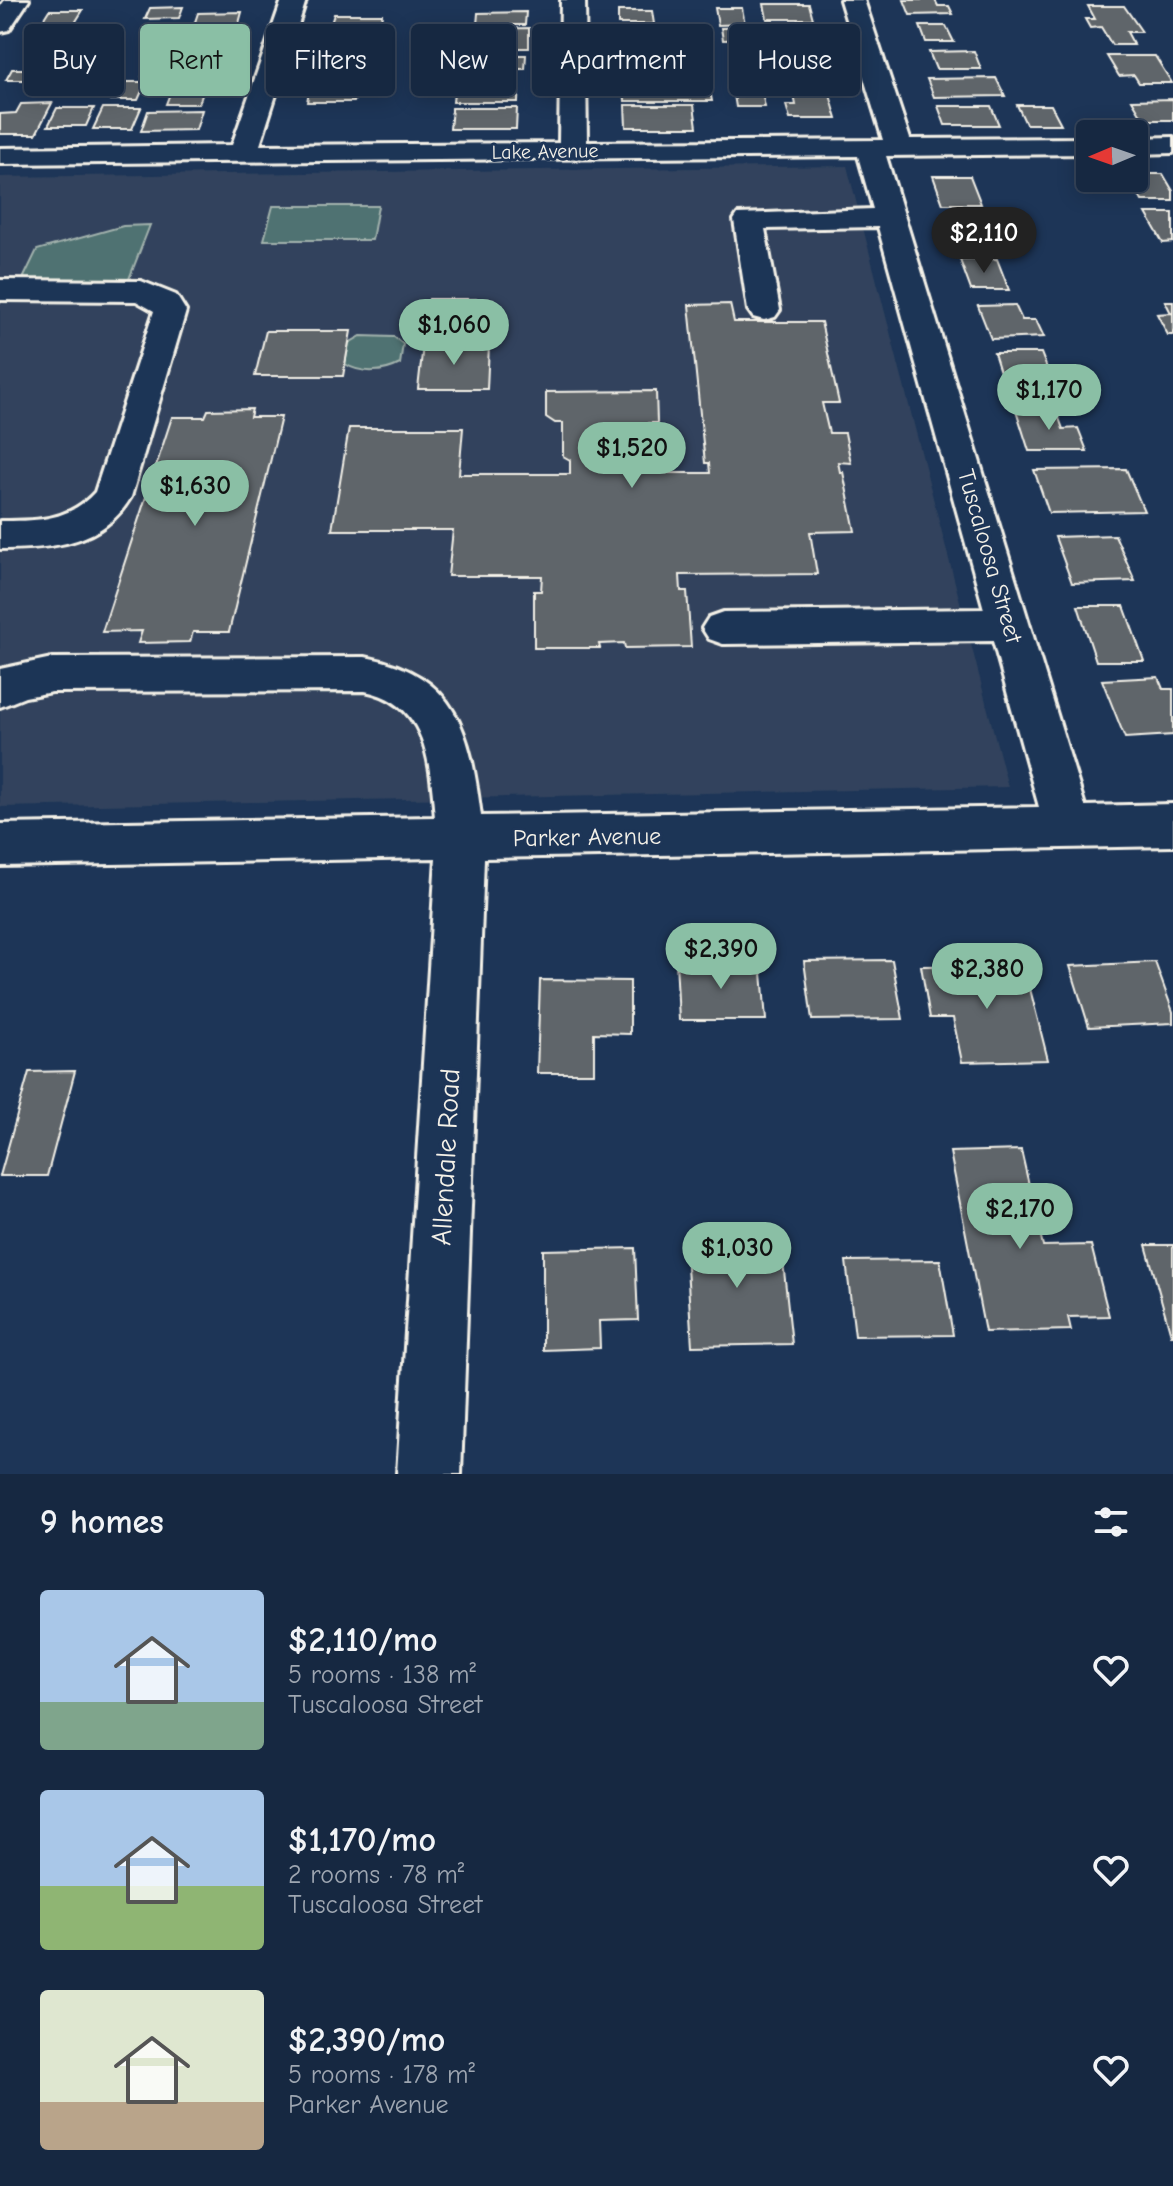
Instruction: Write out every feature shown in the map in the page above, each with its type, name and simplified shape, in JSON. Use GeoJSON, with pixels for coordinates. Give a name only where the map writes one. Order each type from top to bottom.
{"type":"FeatureCollection","features":[{"type":"Feature","properties":{"kind":"street"},"geometry":{"type":"LineString","coordinates":[[0,25],[17,0]]}},
{"type":"Feature","properties":{"kind":"street"},"geometry":{"type":"LineString","coordinates":[[243,154],[294,0]]}},
{"type":"Feature","properties":{"kind":"street"},"geometry":{"type":"LineString","coordinates":[[573,0],[573,151]]}},
{"type":"Feature","properties":{"kind":"street","name":"Tuscaloosa Street"},"geometry":{"type":"LineString","coordinates":[[852,0],[885,148],[891,218],[1068,827]]}},
{"type":"Feature","properties":{"kind":"street"},"geometry":{"type":"LineString","coordinates":[[1148,146],[1173,145]]}},
{"type":"Feature","properties":{"kind":"street","name":"Lake Avenue"},"geometry":{"type":"LineString","coordinates":[[0,156],[1076,146]]}},
{"type":"Feature","properties":{"kind":"street"},"geometry":{"type":"LineString","coordinates":[[764,310],[749,220],[891,218]]}},
{"type":"Feature","properties":{"kind":"street"},"geometry":{"type":"LineString","coordinates":[[0,290],[141,291],[165,302],[170,311],[112,497],[103,510],[89,521],[52,535],[0,535]]}},
{"type":"Feature","properties":{"kind":"street"},"geometry":{"type":"LineString","coordinates":[[723,628],[1010,625]]}},
{"type":"Feature","properties":{"kind":"street","name":"Allendale Road"},"geometry":{"type":"LineString","coordinates":[[0,690],[16,681],[52,675],[365,674],[395,681],[421,697],[438,720],[448,755],[461,839],[429,1474]]}},
{"type":"Feature","properties":{"kind":"street","name":"Parker Avenue"},"geometry":{"type":"LineString","coordinates":[[0,845],[1173,825]]}},
{"type":"Feature","properties":{"kind":"shaded area"},"geometry":{"type":"Polygon","coordinates":[[[847,166],[1008,787],[0,807],[0,177],[847,166]]]}},
{"type":"Feature","properties":{"kind":"green space"},"geometry":{"type":"Polygon","coordinates":[[[273,206],[378,206],[372,240],[264,240],[273,206]]]}},
{"type":"Feature","properties":{"kind":"green space"},"geometry":{"type":"Polygon","coordinates":[[[150,225],[129,279],[23,279],[37,250],[123,226],[150,225]]]}},
{"type":"Feature","properties":{"kind":"green space"},"geometry":{"type":"Polygon","coordinates":[[[361,336],[394,337],[403,344],[400,364],[372,371],[345,364],[349,343],[361,336]]]}},
{"type":"Feature","properties":{"kind":"building"},"geometry":{"type":"Polygon","coordinates":[[[904,0],[935,0],[938,6],[949,6],[953,14],[910,15],[904,0]]]}},
{"type":"Feature","properties":{"kind":"building"},"geometry":{"type":"Polygon","coordinates":[[[764,4],[809,4],[813,19],[767,19],[764,4]]]}},
{"type":"Feature","properties":{"kind":"building"},"geometry":{"type":"Polygon","coordinates":[[[1088,6],[1124,6],[1142,32],[1127,32],[1134,45],[1112,45],[1101,27],[1090,28],[1085,19],[1095,19],[1088,6]]]}},
{"type":"Feature","properties":{"kind":"building"},"geometry":{"type":"Polygon","coordinates":[[[183,7],[179,18],[145,19],[150,8],[183,7]]]}},
{"type":"Feature","properties":{"kind":"building"},"geometry":{"type":"Polygon","coordinates":[[[715,8],[742,8],[745,24],[718,25],[715,8]]]}},
{"type":"Feature","properties":{"kind":"building"},"geometry":{"type":"Polygon","coordinates":[[[49,10],[83,10],[74,24],[40,24],[49,10]]]}},
{"type":"Feature","properties":{"kind":"building"},"geometry":{"type":"Polygon","coordinates":[[[618,11],[652,11],[654,24],[618,24],[618,11]]]}},
{"type":"Feature","properties":{"kind":"building"},"geometry":{"type":"Polygon","coordinates":[[[242,12],[239,24],[194,24],[198,13],[242,12]]]}},
{"type":"Feature","properties":{"kind":"building"},"geometry":{"type":"Polygon","coordinates":[[[526,12],[525,25],[477,24],[478,13],[526,12]]]}},
{"type":"Feature","properties":{"kind":"building"},"geometry":{"type":"Polygon","coordinates":[[[334,14],[382,14],[380,24],[331,24],[334,14]]]}},
{"type":"Feature","properties":{"kind":"building"},"geometry":{"type":"Polygon","coordinates":[[[920,26],[946,26],[954,42],[926,42],[920,26]]]}},
{"type":"Feature","properties":{"kind":"building"},"geometry":{"type":"Polygon","coordinates":[[[516,28],[529,28],[529,48],[516,48],[516,28]]]}},
{"type":"Feature","properties":{"kind":"building"},"geometry":{"type":"Polygon","coordinates":[[[721,28],[729,28],[729,40],[723,40],[721,28]]]}},
{"type":"Feature","properties":{"kind":"building"},"geometry":{"type":"Polygon","coordinates":[[[974,51],[981,69],[936,69],[929,52],[974,51]]]}},
{"type":"Feature","properties":{"kind":"building"},"geometry":{"type":"Polygon","coordinates":[[[516,55],[526,55],[525,69],[516,69],[516,55]]]}},
{"type":"Feature","properties":{"kind":"building"},"geometry":{"type":"Polygon","coordinates":[[[1107,56],[1155,56],[1172,83],[1139,83],[1134,75],[1119,76],[1107,56]]]}},
{"type":"Feature","properties":{"kind":"building"},"geometry":{"type":"Polygon","coordinates":[[[12,69],[24,69],[24,80],[6,80],[12,69]]]}},
{"type":"Feature","properties":{"kind":"building"},"geometry":{"type":"Polygon","coordinates":[[[996,78],[1005,96],[934,97],[927,79],[996,78]]]}},
{"type":"Feature","properties":{"kind":"building"},"geometry":{"type":"Polygon","coordinates":[[[124,82],[140,82],[138,100],[111,100],[113,96],[124,96],[124,82]]]}},
{"type":"Feature","properties":{"kind":"building"},"geometry":{"type":"Polygon","coordinates":[[[516,82],[519,82],[518,102],[453,102],[454,96],[516,96],[516,82]]]}},
{"type":"Feature","properties":{"kind":"building"},"geometry":{"type":"Polygon","coordinates":[[[169,96],[202,96],[199,104],[166,104],[169,96]]]}},
{"type":"Feature","properties":{"kind":"building"},"geometry":{"type":"Polygon","coordinates":[[[308,96],[356,96],[354,102],[307,102],[308,96]]]}},
{"type":"Feature","properties":{"kind":"building"},"geometry":{"type":"Polygon","coordinates":[[[625,96],[711,96],[712,101],[625,101],[625,96]]]}},
{"type":"Feature","properties":{"kind":"building"},"geometry":{"type":"Polygon","coordinates":[[[734,96],[763,96],[765,107],[736,107],[734,96]]]}},
{"type":"Feature","properties":{"kind":"building"},"geometry":{"type":"Polygon","coordinates":[[[794,96],[830,96],[837,119],[790,119],[786,105],[796,105],[794,96]]]}},
{"type":"Feature","properties":{"kind":"building"},"geometry":{"type":"Polygon","coordinates":[[[1173,99],[1173,120],[1144,120],[1132,100],[1173,99]]]}},
{"type":"Feature","properties":{"kind":"building"},"geometry":{"type":"Polygon","coordinates":[[[52,103],[36,134],[0,134],[0,114],[16,113],[21,104],[52,103]]]}},
{"type":"Feature","properties":{"kind":"building"},"geometry":{"type":"Polygon","coordinates":[[[625,105],[694,105],[697,127],[626,127],[625,105]]]}},
{"type":"Feature","properties":{"kind":"building"},"geometry":{"type":"Polygon","coordinates":[[[1017,105],[1051,105],[1061,124],[1026,124],[1017,105]]]}},
{"type":"Feature","properties":{"kind":"building"},"geometry":{"type":"Polygon","coordinates":[[[938,106],[991,106],[999,125],[945,125],[938,106]]]}},
{"type":"Feature","properties":{"kind":"building"},"geometry":{"type":"Polygon","coordinates":[[[57,108],[94,108],[86,126],[48,126],[57,108]]]}},
{"type":"Feature","properties":{"kind":"building"},"geometry":{"type":"Polygon","coordinates":[[[103,108],[141,108],[132,129],[93,129],[103,108]]]}},
{"type":"Feature","properties":{"kind":"building"},"geometry":{"type":"Polygon","coordinates":[[[452,108],[517,108],[516,129],[450,129],[452,108]]]}},
{"type":"Feature","properties":{"kind":"building"},"geometry":{"type":"Polygon","coordinates":[[[202,110],[196,130],[141,131],[148,111],[202,110]]]}},
{"type":"Feature","properties":{"kind":"building"},"geometry":{"type":"Polygon","coordinates":[[[1148,174],[1163,174],[1173,191],[1173,201],[1142,201],[1137,192],[1148,192],[1148,174]]]}},
{"type":"Feature","properties":{"kind":"building"},"geometry":{"type":"Polygon","coordinates":[[[933,176],[970,176],[981,204],[943,204],[933,176]]]}},
{"type":"Feature","properties":{"kind":"building"},"geometry":{"type":"Polygon","coordinates":[[[1146,213],[1173,213],[1173,242],[1163,243],[1146,213]]]}},
{"type":"Feature","properties":{"kind":"building"},"geometry":{"type":"Polygon","coordinates":[[[946,217],[980,217],[983,226],[990,226],[996,243],[954,243],[946,217]]]}},
{"type":"Feature","properties":{"kind":"building"},"geometry":{"type":"Polygon","coordinates":[[[997,259],[1009,290],[971,290],[960,260],[997,259]]]}},
{"type":"Feature","properties":{"kind":"building"},"geometry":{"type":"Polygon","coordinates":[[[429,299],[493,299],[489,340],[423,340],[429,299]]]}},
{"type":"Feature","properties":{"kind":"building"},"geometry":{"type":"Polygon","coordinates":[[[1165,301],[1173,301],[1173,335],[1168,335],[1157,314],[1171,313],[1165,301]]]}},
{"type":"Feature","properties":{"kind":"building"},"geometry":{"type":"Polygon","coordinates":[[[730,304],[734,322],[821,322],[839,403],[822,403],[829,433],[845,433],[851,463],[838,462],[840,472],[843,472],[855,531],[810,532],[817,574],[680,575],[681,591],[687,591],[691,647],[625,648],[624,643],[599,644],[600,648],[534,648],[534,591],[541,591],[542,576],[448,576],[453,530],[332,530],[349,428],[463,428],[459,474],[570,474],[570,460],[563,456],[563,423],[555,423],[546,417],[546,392],[656,391],[657,423],[648,423],[650,455],[636,464],[636,473],[710,473],[709,463],[705,463],[689,305],[730,304]]]}},
{"type":"Feature","properties":{"kind":"building"},"geometry":{"type":"Polygon","coordinates":[[[1015,305],[1022,320],[1036,320],[1044,337],[991,339],[978,306],[1015,305]]]}},
{"type":"Feature","properties":{"kind":"building"},"geometry":{"type":"Polygon","coordinates":[[[266,331],[351,331],[343,376],[255,376],[266,331]]]}},
{"type":"Feature","properties":{"kind":"building"},"geometry":{"type":"Polygon","coordinates":[[[423,345],[489,345],[487,389],[418,389],[423,345]]]}},
{"type":"Feature","properties":{"kind":"building"},"geometry":{"type":"Polygon","coordinates":[[[994,353],[1041,353],[1050,376],[1061,376],[1066,392],[1006,391],[994,353]]]}},
{"type":"Feature","properties":{"kind":"building"},"geometry":{"type":"Polygon","coordinates":[[[252,409],[250,417],[281,417],[229,632],[193,632],[190,642],[138,643],[142,631],[102,632],[172,417],[205,417],[208,410],[252,409]]]}},
{"type":"Feature","properties":{"kind":"building"},"geometry":{"type":"Polygon","coordinates":[[[1016,410],[1056,410],[1063,429],[1078,428],[1087,451],[1029,451],[1016,410]]]}},
{"type":"Feature","properties":{"kind":"building"},"geometry":{"type":"Polygon","coordinates":[[[1126,469],[1144,511],[1049,513],[1034,470],[1126,469]]]}},
{"type":"Feature","properties":{"kind":"building"},"geometry":{"type":"Polygon","coordinates":[[[1115,535],[1135,581],[1072,583],[1055,537],[1115,535]]]}},
{"type":"Feature","properties":{"kind":"building"},"geometry":{"type":"Polygon","coordinates":[[[1078,606],[1124,606],[1144,661],[1096,661],[1078,606]]]}},
{"type":"Feature","properties":{"kind":"building"},"geometry":{"type":"Polygon","coordinates":[[[1158,677],[1163,689],[1173,689],[1173,735],[1125,738],[1102,680],[1158,677]]]}},
{"type":"Feature","properties":{"kind":"building"},"geometry":{"type":"Polygon","coordinates":[[[892,960],[903,1019],[812,1020],[804,961],[892,960]]]}},
{"type":"Feature","properties":{"kind":"building"},"geometry":{"type":"Polygon","coordinates":[[[676,961],[761,961],[766,1020],[679,1020],[676,961]]]}},
{"type":"Feature","properties":{"kind":"building"},"geometry":{"type":"Polygon","coordinates":[[[1155,962],[1173,1012],[1173,1023],[1089,1027],[1070,966],[1155,962]]]}},
{"type":"Feature","properties":{"kind":"building"},"geometry":{"type":"Polygon","coordinates":[[[1024,965],[1048,1060],[962,1062],[953,1018],[930,1018],[921,966],[1024,965]]]}},
{"type":"Feature","properties":{"kind":"building"},"geometry":{"type":"Polygon","coordinates":[[[540,980],[630,981],[630,1034],[594,1033],[594,1073],[537,1073],[540,980]]]}},
{"type":"Feature","properties":{"kind":"building"},"geometry":{"type":"Polygon","coordinates":[[[75,1071],[47,1176],[0,1176],[29,1072],[75,1071]]]}},
{"type":"Feature","properties":{"kind":"building"},"geometry":{"type":"Polygon","coordinates":[[[1021,1150],[1043,1246],[1091,1245],[1109,1316],[1068,1317],[1071,1330],[985,1332],[950,1152],[1021,1150]]]}},
{"type":"Feature","properties":{"kind":"building"},"geometry":{"type":"Polygon","coordinates":[[[780,1234],[792,1344],[692,1346],[685,1235],[780,1234]]]}},
{"type":"Feature","properties":{"kind":"building"},"geometry":{"type":"Polygon","coordinates":[[[1146,1245],[1173,1245],[1173,1335],[1171,1335],[1146,1245]]]}},
{"type":"Feature","properties":{"kind":"building"},"geometry":{"type":"Polygon","coordinates":[[[635,1248],[638,1320],[599,1321],[600,1348],[543,1350],[543,1250],[635,1248]]]}},
{"type":"Feature","properties":{"kind":"building"},"geometry":{"type":"Polygon","coordinates":[[[940,1260],[953,1335],[855,1336],[846,1261],[940,1260]]]}}]}
